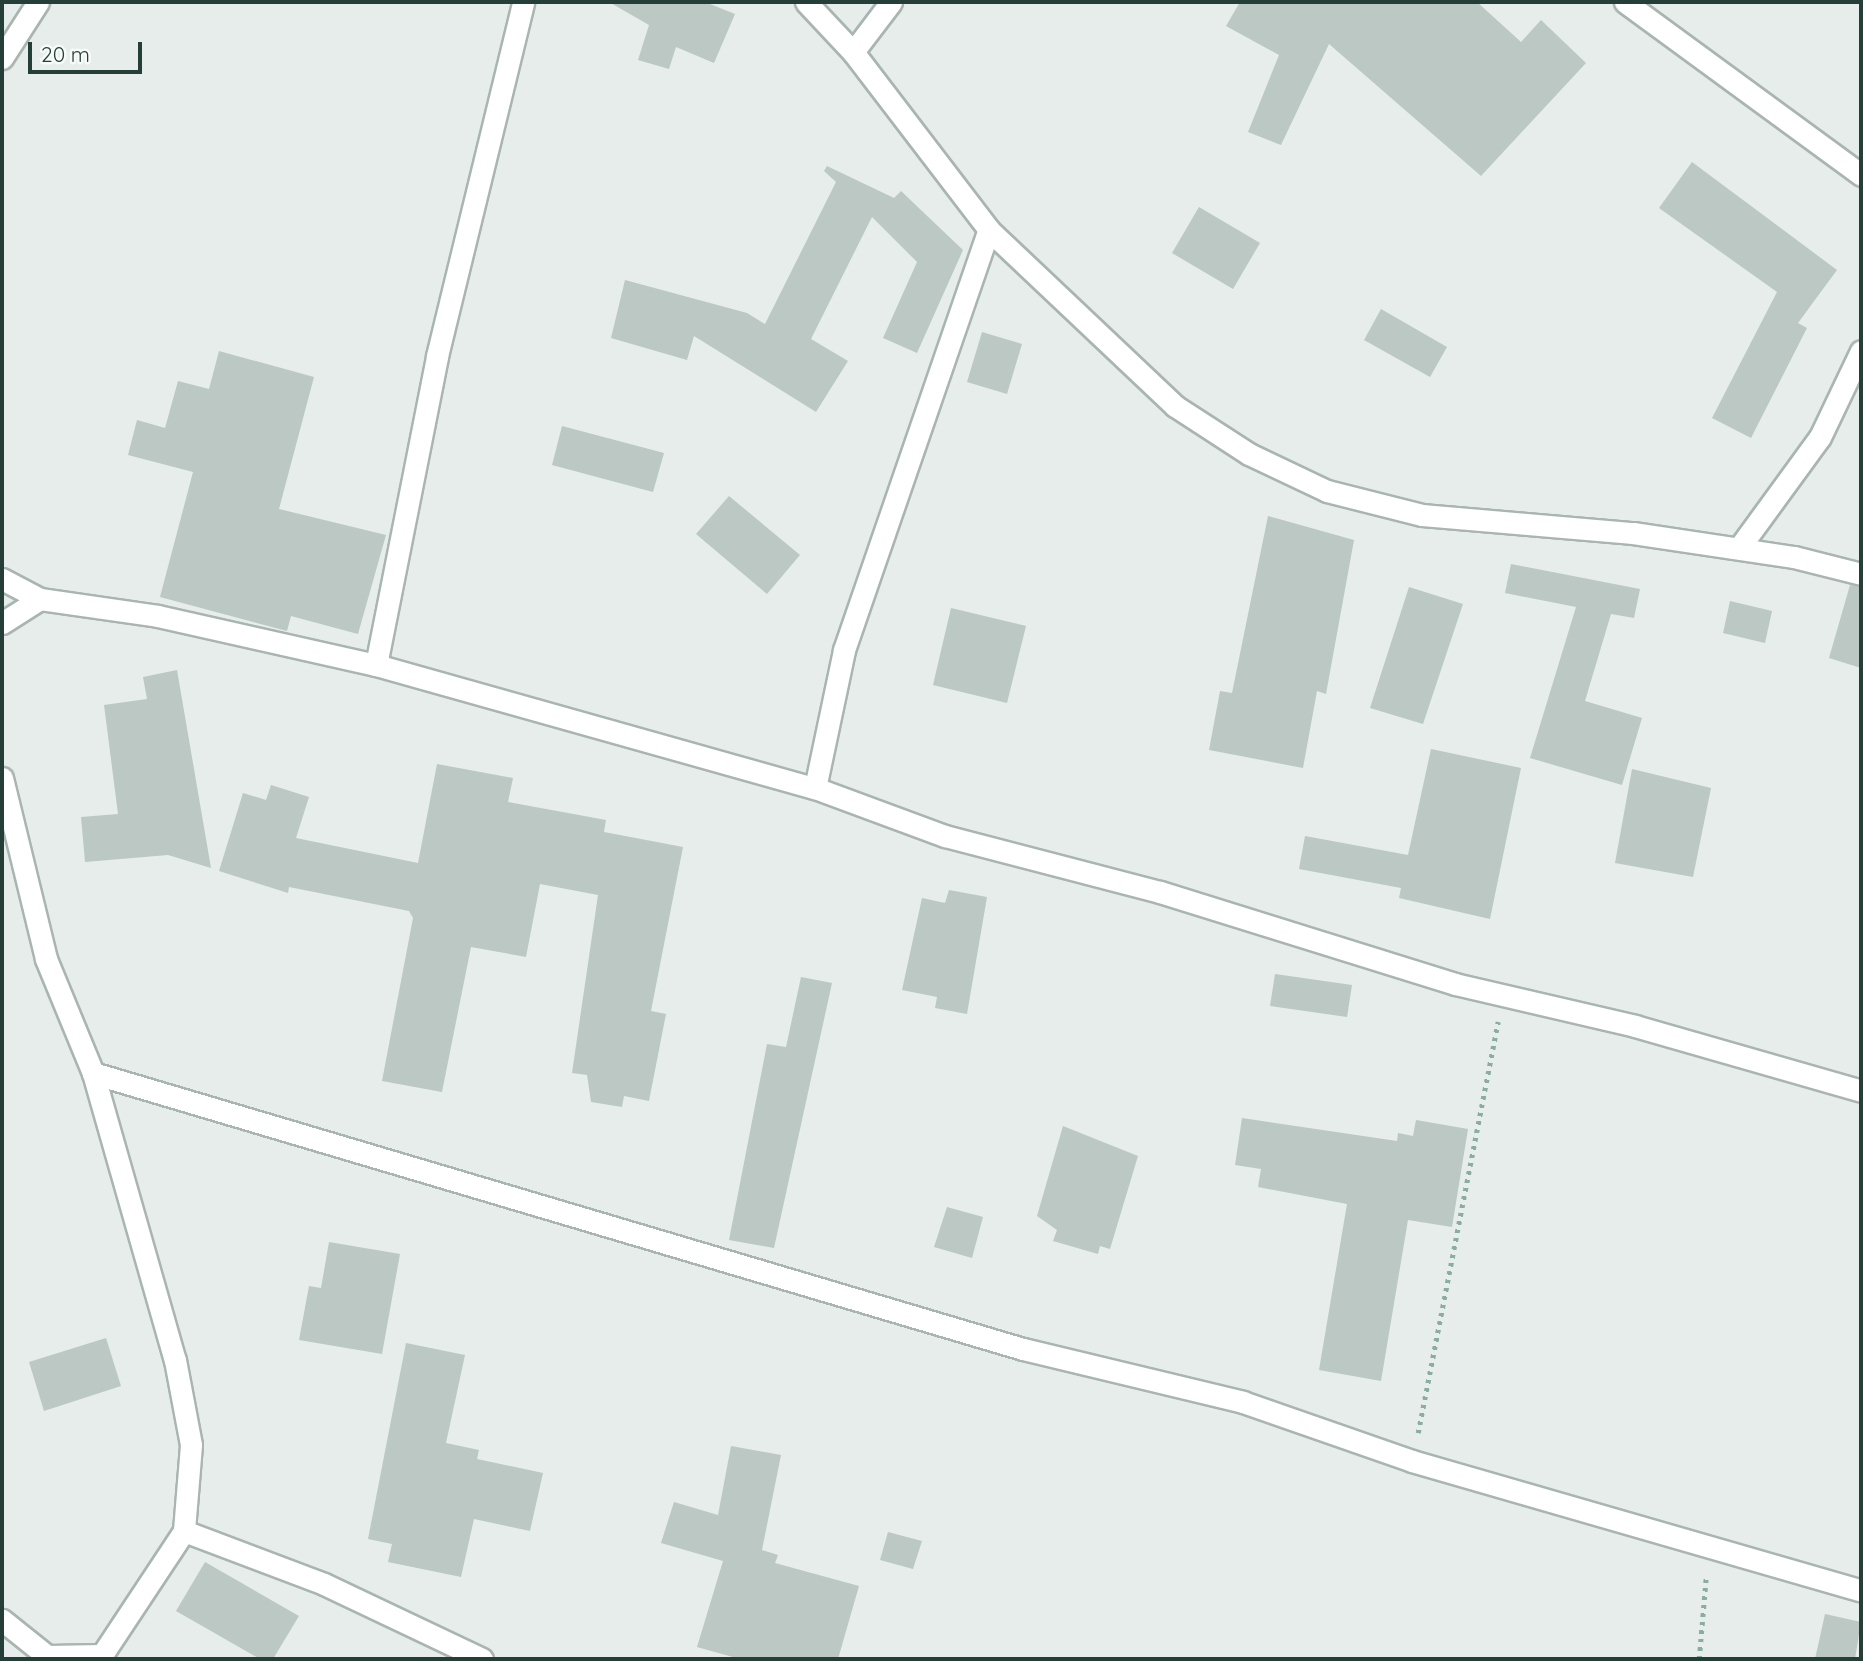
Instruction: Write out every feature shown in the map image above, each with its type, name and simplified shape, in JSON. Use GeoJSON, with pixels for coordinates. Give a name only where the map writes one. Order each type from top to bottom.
{"type":"FeatureCollection","features":[{"type":"Feature","properties":{"kind":"street"},"geometry":{"type":"LineString","coordinates":[[2,58],[38,2]]}},
{"type":"Feature","properties":{"kind":"street"},"geometry":{"type":"LineString","coordinates":[[376,665],[438,356],[523,2]]}},
{"type":"Feature","properties":{"kind":"street"},"geometry":{"type":"LineString","coordinates":[[806,2],[853,52],[989,230],[1175,407],[1248,454],[1326,491],[1422,515],[1739,548],[1861,575]]}},
{"type":"Feature","properties":{"kind":"street"},"geometry":{"type":"LineString","coordinates":[[853,52],[891,2]]}},
{"type":"Feature","properties":{"kind":"street"},"geometry":{"type":"LineString","coordinates":[[1625,2],[1861,175]]}},
{"type":"Feature","properties":{"kind":"street"},"geometry":{"type":"LineString","coordinates":[[815,788],[844,650],[989,230]]}},
{"type":"Feature","properties":{"kind":"street"},"geometry":{"type":"LineString","coordinates":[[1739,548],[1819,437],[1861,351]]}},
{"type":"Feature","properties":{"kind":"street"},"geometry":{"type":"LineString","coordinates":[[2,579],[40,599],[158,616],[376,665],[815,788],[945,836],[1160,891],[1503,997],[1635,1026],[1861,1091]]}},
{"type":"Feature","properties":{"kind":"street"},"geometry":{"type":"LineString","coordinates":[[2,623],[40,599]]}},
{"type":"Feature","properties":{"kind":"street"},"geometry":{"type":"LineString","coordinates":[[2,778],[46,959],[93,1073],[175,1360],[191,1445],[184,1531],[102,1655],[47,1656],[2,1619]]}},
{"type":"Feature","properties":{"kind":"street"},"geometry":{"type":"LineString","coordinates":[[93,1073],[1023,1349],[1243,1402],[1412,1461],[1708,1549],[1861,1591]]}},
{"type":"Feature","properties":{"kind":"street"},"geometry":{"type":"LineString","coordinates":[[184,1531],[324,1584],[482,1659]]}},
{"type":"Feature","properties":{"kind":"path"},"geometry":{"type":"LineString","coordinates":[[1412,1461],[1503,997]]}},
{"type":"Feature","properties":{"kind":"path"},"geometry":{"type":"LineString","coordinates":[[1699,1659],[1708,1549]]}},
{"type":"Feature","properties":{"kind":"building"},"geometry":{"type":"Polygon","coordinates":[[[609,2],[705,2],[735,14],[714,63],[676,47],[669,69],[638,60],[649,25],[609,2]]]}},
{"type":"Feature","properties":{"kind":"building"},"geometry":{"type":"Polygon","coordinates":[[[1240,2],[1477,2],[1521,42],[1541,20],[1586,63],[1481,176],[1329,44],[1281,145],[1248,132],[1279,55],[1226,26],[1240,2]]]}},
{"type":"Feature","properties":{"kind":"building"},"geometry":{"type":"Polygon","coordinates":[[[1692,162],[1837,270],[1798,323],[1807,328],[1751,438],[1712,418],[1777,292],[1659,208],[1692,162]]]}},
{"type":"Feature","properties":{"kind":"building"},"geometry":{"type":"Polygon","coordinates":[[[827,166],[894,198],[901,191],[963,250],[917,353],[883,338],[917,262],[872,217],[811,339],[848,361],[816,412],[694,336],[687,360],[611,338],[625,280],[747,313],[765,324],[836,182],[824,171],[827,166]]]}},
{"type":"Feature","properties":{"kind":"building"},"geometry":{"type":"Polygon","coordinates":[[[1199,207],[1260,243],[1233,289],[1172,253],[1199,207]]]}},
{"type":"Feature","properties":{"kind":"building"},"geometry":{"type":"Polygon","coordinates":[[[1381,309],[1447,347],[1430,377],[1364,340],[1381,309]]]}},
{"type":"Feature","properties":{"kind":"building"},"geometry":{"type":"Polygon","coordinates":[[[982,332],[1022,344],[1007,394],[967,382],[982,332]]]}},
{"type":"Feature","properties":{"kind":"building"},"geometry":{"type":"Polygon","coordinates":[[[219,351],[314,377],[279,509],[386,535],[358,634],[291,616],[287,631],[160,597],[193,472],[128,455],[137,420],[165,428],[178,381],[209,389],[219,351]]]}},
{"type":"Feature","properties":{"kind":"building"},"geometry":{"type":"Polygon","coordinates":[[[562,426],[664,453],[653,492],[552,465],[562,426]]]}},
{"type":"Feature","properties":{"kind":"building"},"geometry":{"type":"Polygon","coordinates":[[[729,496],[800,555],[767,594],[696,534],[729,496]]]}},
{"type":"Feature","properties":{"kind":"building"},"geometry":{"type":"Polygon","coordinates":[[[1268,516],[1354,540],[1326,694],[1317,691],[1303,768],[1209,750],[1220,691],[1232,693],[1268,516]]]}},
{"type":"Feature","properties":{"kind":"building"},"geometry":{"type":"Polygon","coordinates":[[[1511,564],[1640,589],[1634,618],[1611,614],[1585,701],[1642,718],[1622,785],[1530,758],[1576,607],[1505,593],[1511,564]]]}},
{"type":"Feature","properties":{"kind":"building"},"geometry":{"type":"Polygon","coordinates":[[[1850,585],[1861,587],[1861,668],[1829,658],[1850,585]]]}},
{"type":"Feature","properties":{"kind":"building"},"geometry":{"type":"Polygon","coordinates":[[[1409,587],[1463,604],[1423,724],[1370,708],[1409,587]]]}},
{"type":"Feature","properties":{"kind":"building"},"geometry":{"type":"Polygon","coordinates":[[[1730,601],[1772,611],[1765,643],[1723,633],[1730,601]]]}},
{"type":"Feature","properties":{"kind":"building"},"geometry":{"type":"Polygon","coordinates":[[[951,608],[1026,626],[1007,703],[933,685],[951,608]]]}},
{"type":"Feature","properties":{"kind":"building"},"geometry":{"type":"Polygon","coordinates":[[[177,670],[211,868],[168,855],[85,862],[81,817],[118,814],[104,705],[147,699],[143,677],[177,670]]]}},
{"type":"Feature","properties":{"kind":"building"},"geometry":{"type":"Polygon","coordinates":[[[1431,749],[1521,768],[1490,919],[1399,898],[1401,888],[1299,869],[1305,836],[1408,855],[1431,749]]]}},
{"type":"Feature","properties":{"kind":"building"},"geometry":{"type":"Polygon","coordinates":[[[437,764],[513,778],[508,802],[606,820],[604,832],[683,847],[651,1011],[666,1014],[649,1101],[624,1096],[622,1107],[591,1102],[587,1075],[572,1073],[598,895],[540,884],[526,957],[471,947],[442,1092],[382,1081],[413,918],[409,911],[289,887],[288,893],[219,871],[243,793],[266,800],[271,785],[309,797],[296,838],[418,863],[437,764]]]}},
{"type":"Feature","properties":{"kind":"building"},"geometry":{"type":"Polygon","coordinates":[[[1632,769],[1711,788],[1693,877],[1615,863],[1632,769]]]}},
{"type":"Feature","properties":{"kind":"building"},"geometry":{"type":"Polygon","coordinates":[[[949,890],[987,897],[967,1014],[935,1008],[937,997],[902,990],[922,898],[945,903],[949,890]]]}},
{"type":"Feature","properties":{"kind":"building"},"geometry":{"type":"Polygon","coordinates":[[[1275,974],[1352,985],[1347,1017],[1270,1006],[1275,974]]]}},
{"type":"Feature","properties":{"kind":"building"},"geometry":{"type":"Polygon","coordinates":[[[801,977],[832,983],[774,1248],[729,1240],[767,1044],[786,1047],[801,977]]]}},
{"type":"Feature","properties":{"kind":"building"},"geometry":{"type":"Polygon","coordinates":[[[1242,1118],[1397,1141],[1398,1133],[1413,1136],[1416,1120],[1468,1129],[1452,1227],[1408,1220],[1381,1381],[1319,1370],[1347,1204],[1258,1187],[1261,1169],[1235,1165],[1242,1118]]]}},
{"type":"Feature","properties":{"kind":"building"},"geometry":{"type":"Polygon","coordinates":[[[1063,1126],[1138,1156],[1110,1249],[1100,1246],[1098,1254],[1053,1241],[1057,1230],[1037,1216],[1063,1126]]]}},
{"type":"Feature","properties":{"kind":"building"},"geometry":{"type":"Polygon","coordinates":[[[947,1207],[983,1217],[972,1258],[934,1247],[947,1207]]]}},
{"type":"Feature","properties":{"kind":"building"},"geometry":{"type":"Polygon","coordinates":[[[329,1242],[400,1254],[382,1354],[299,1340],[309,1286],[321,1288],[329,1242]]]}},
{"type":"Feature","properties":{"kind":"building"},"geometry":{"type":"Polygon","coordinates":[[[106,1338],[121,1386],[44,1411],[29,1362],[106,1338]]]}},
{"type":"Feature","properties":{"kind":"building"},"geometry":{"type":"Polygon","coordinates":[[[406,1343],[465,1355],[446,1443],[479,1450],[477,1459],[543,1473],[530,1531],[474,1519],[461,1577],[388,1562],[392,1544],[368,1539],[406,1343]]]}},
{"type":"Feature","properties":{"kind":"building"},"geometry":{"type":"Polygon","coordinates":[[[731,1446],[781,1455],[762,1550],[778,1555],[775,1563],[859,1586],[838,1659],[740,1659],[697,1647],[723,1561],[661,1543],[674,1502],[718,1515],[731,1446]]]}},
{"type":"Feature","properties":{"kind":"building"},"geometry":{"type":"Polygon","coordinates":[[[888,1532],[922,1541],[913,1569],[880,1560],[888,1532]]]}},
{"type":"Feature","properties":{"kind":"building"},"geometry":{"type":"Polygon","coordinates":[[[205,1562],[299,1616],[273,1659],[260,1659],[176,1611],[205,1562]]]}},
{"type":"Feature","properties":{"kind":"building"},"geometry":{"type":"Polygon","coordinates":[[[1825,1614],[1861,1622],[1855,1659],[1815,1659],[1825,1614]]]}}]}
